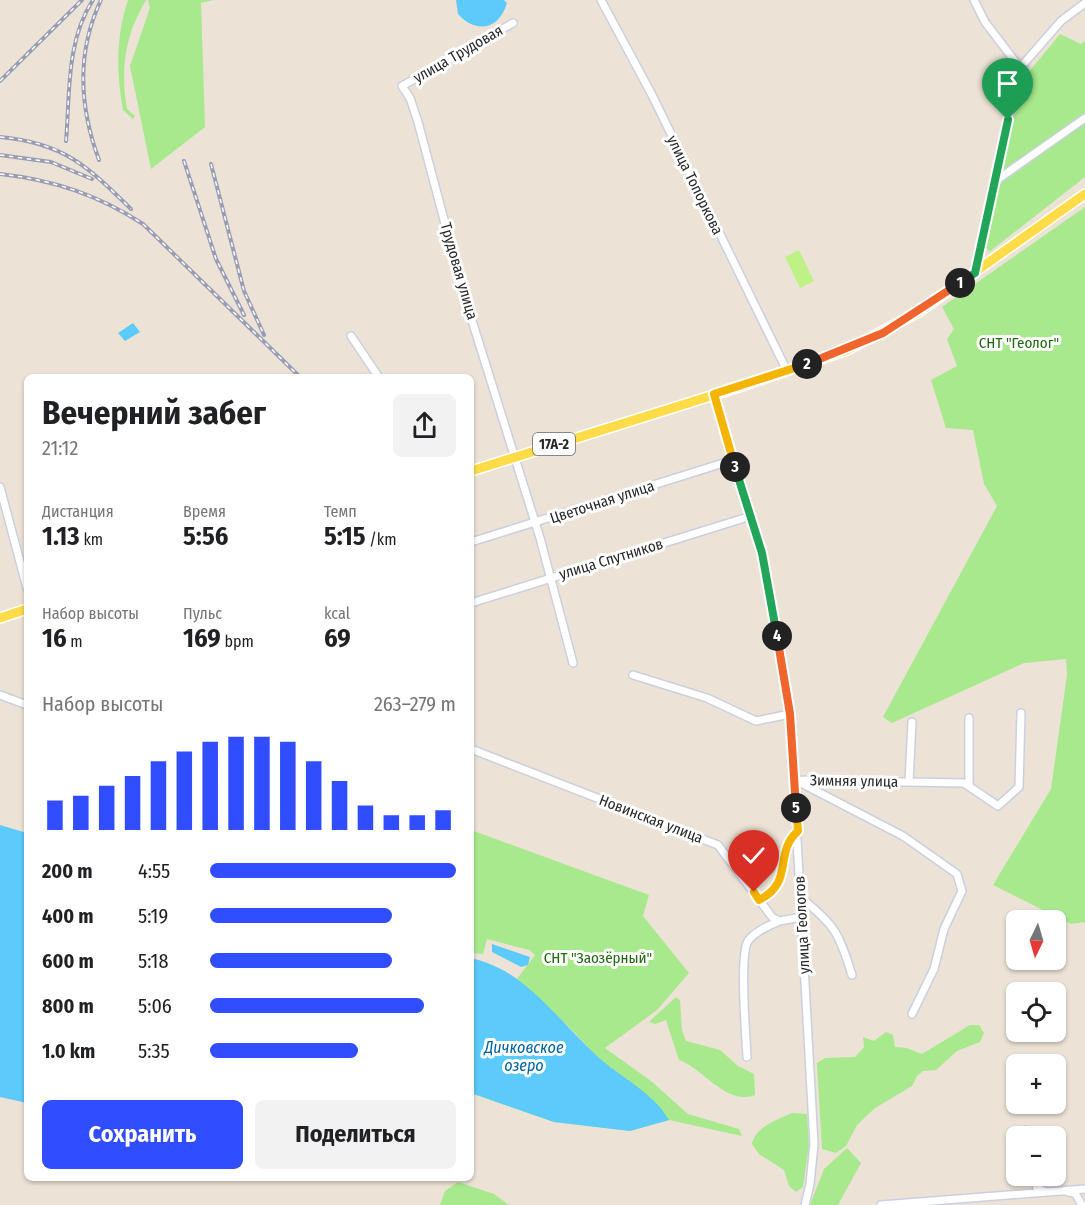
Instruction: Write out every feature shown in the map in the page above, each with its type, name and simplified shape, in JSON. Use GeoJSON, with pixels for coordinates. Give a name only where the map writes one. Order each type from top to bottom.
{"type":"FeatureCollection","features":[{"type":"Feature","properties":{"kind":"main road"},"geometry":{"type":"LineString","coordinates":[[714,394],[833,356],[883,333],[975,273],[1085,194]]}},
{"type":"Feature","properties":{"kind":"main road","name":"17А-2"},"geometry":{"type":"LineString","coordinates":[[474,470],[714,394]]}},
{"type":"Feature","properties":{"kind":"main road"},"geometry":{"type":"LineString","coordinates":[[0,618],[24,610]]}},
{"type":"Feature","properties":{"kind":"street","name":"улица Топоркова"},"geometry":{"type":"LineString","coordinates":[[601,0],[652,95],[787,371]]}},
{"type":"Feature","properties":{"kind":"street"},"geometry":{"type":"LineString","coordinates":[[974,0],[986,22],[1020,68]]}},
{"type":"Feature","properties":{"kind":"street"},"geometry":{"type":"LineString","coordinates":[[975,273],[1020,68],[1061,21],[1085,3]]}},
{"type":"Feature","properties":{"kind":"street","name":"улица Трудовая"},"geometry":{"type":"LineString","coordinates":[[402,86],[513,22]]}},
{"type":"Feature","properties":{"kind":"street","name":"Трудовая улица"},"geometry":{"type":"LineString","coordinates":[[402,86],[410,98],[415,114],[464,295],[535,523],[573,663]]}},
{"type":"Feature","properties":{"kind":"street"},"geometry":{"type":"LineString","coordinates":[[994,182],[1085,118]]}},
{"type":"Feature","properties":{"kind":"street"},"geometry":{"type":"LineString","coordinates":[[351,336],[377,374]]}},
{"type":"Feature","properties":{"kind":"street","name":"улица Геологов"},"geometry":{"type":"LineString","coordinates":[[714,394],[762,553],[790,714],[814,1144],[810,1185],[805,1205]]}},
{"type":"Feature","properties":{"kind":"street","name":"Цветочная улица"},"geometry":{"type":"LineString","coordinates":[[474,541],[733,460]]}},
{"type":"Feature","properties":{"kind":"street"},"geometry":{"type":"LineString","coordinates":[[0,487],[24,577]]}},
{"type":"Feature","properties":{"kind":"street","name":"улица Спутников"},"geometry":{"type":"LineString","coordinates":[[474,602],[751,516]]}},
{"type":"Feature","properties":{"kind":"street"},"geometry":{"type":"LineString","coordinates":[[633,675],[707,698],[756,721],[790,714]]}},
{"type":"Feature","properties":{"kind":"street"},"geometry":{"type":"LineString","coordinates":[[0,695],[24,704]]}},
{"type":"Feature","properties":{"kind":"street","name":"Зимняя улица"},"geometry":{"type":"LineString","coordinates":[[795,780],[964,783],[998,806],[1019,787],[1021,713]]}},
{"type":"Feature","properties":{"kind":"street"},"geometry":{"type":"LineString","coordinates":[[969,718],[969,786]]}},
{"type":"Feature","properties":{"kind":"street"},"geometry":{"type":"LineString","coordinates":[[909,782],[912,722]]}},
{"type":"Feature","properties":{"kind":"street","name":"Новинская улица"},"geometry":{"type":"LineString","coordinates":[[474,750],[718,845],[772,917],[779,921]]}},
{"type":"Feature","properties":{"kind":"street","name":"Зимняя улица"},"geometry":{"type":"LineString","coordinates":[[795,780],[903,836],[957,874],[962,891],[944,929],[934,969],[912,1014]]}},
{"type":"Feature","properties":{"kind":"street"},"geometry":{"type":"LineString","coordinates":[[759,900],[777,888],[782,877],[788,842],[798,831]]}},
{"type":"Feature","properties":{"kind":"street"},"geometry":{"type":"LineString","coordinates":[[801,897],[827,919],[838,932],[852,975]]}},
{"type":"Feature","properties":{"kind":"street"},"geometry":{"type":"LineString","coordinates":[[747,1057],[744,967],[746,944],[761,930],[779,921],[801,917]]}},
{"type":"Feature","properties":{"kind":"street"},"geometry":{"type":"LineString","coordinates":[[1036,1186],[1050,1194],[1075,1193],[1082,1205]]}},
{"type":"Feature","properties":{"kind":"street"},"geometry":{"type":"LineString","coordinates":[[881,1205],[1085,1189]]}},
{"type":"Feature","properties":{"kind":"green space"},"geometry":{"type":"Polygon","coordinates":[[[128,0],[146,0],[133,26],[124,66],[127,109],[135,116],[133,119],[123,110],[118,68],[121,27],[128,0]]]}},
{"type":"Feature","properties":{"kind":"green space"},"geometry":{"type":"Polygon","coordinates":[[[148,0],[213,0],[201,3],[205,127],[151,169],[130,66],[150,8],[148,0]]]}},
{"type":"Feature","properties":{"kind":"green space"},"geometry":{"type":"Polygon","coordinates":[[[1060,34],[1081,44],[1085,41],[1085,177],[989,252],[986,246],[1015,110],[1028,73],[1060,34]]]}},
{"type":"Feature","properties":{"kind":"green space","name":"СНТ \"Геолог\""},"geometry":{"type":"Polygon","coordinates":[[[1085,207],[1085,922],[1071,924],[1066,922],[1066,910],[1043,910],[993,885],[1051,789],[1067,675],[1066,659],[1024,663],[892,723],[883,717],[997,506],[984,484],[973,430],[946,428],[931,380],[957,366],[947,339],[954,329],[942,307],[1085,207]]]}},
{"type":"Feature","properties":{"kind":"green space"},"geometry":{"type":"Polygon","coordinates":[[[799,250],[814,281],[800,288],[785,257],[799,250]]]}},
{"type":"Feature","properties":{"kind":"green space","name":"СНТ \"Заозёрный\""},"geometry":{"type":"Polygon","coordinates":[[[474,831],[649,895],[643,916],[689,973],[657,1010],[605,1048],[651,1081],[688,1114],[739,1129],[742,1136],[669,1120],[630,1131],[554,1122],[474,1094],[474,961],[615,1093],[628,1079],[612,1078],[580,1038],[517,979],[535,955],[529,950],[487,939],[483,954],[474,953],[474,831]]]}},
{"type":"Feature","properties":{"kind":"green space"},"geometry":{"type":"Polygon","coordinates":[[[676,997],[680,1000],[682,1030],[686,1041],[720,1050],[738,1066],[754,1074],[755,1095],[744,1097],[725,1091],[679,1060],[666,1020],[655,1024],[649,1022],[676,997]]]}},
{"type":"Feature","properties":{"kind":"green space"},"geometry":{"type":"Polygon","coordinates":[[[970,1025],[979,1025],[984,1033],[980,1042],[957,1051],[936,1070],[923,1071],[917,1076],[912,1086],[875,1108],[857,1125],[846,1146],[836,1153],[822,1149],[817,1063],[825,1058],[855,1057],[864,1047],[863,1037],[874,1041],[886,1032],[893,1035],[895,1047],[907,1048],[922,1054],[970,1025]]]}},
{"type":"Feature","properties":{"kind":"green space"},"geometry":{"type":"Polygon","coordinates":[[[792,1113],[807,1114],[809,1145],[803,1187],[796,1192],[789,1186],[784,1170],[759,1154],[752,1144],[757,1133],[762,1129],[792,1113]]]}},
{"type":"Feature","properties":{"kind":"green space"},"geometry":{"type":"Polygon","coordinates":[[[847,1148],[861,1163],[838,1205],[810,1205],[824,1169],[847,1148]]]}},
{"type":"Feature","properties":{"kind":"green space"},"geometry":{"type":"Polygon","coordinates":[[[458,1182],[494,1194],[509,1205],[440,1205],[445,1191],[458,1182]]]}},
{"type":"Feature","properties":{"kind":"water"},"geometry":{"type":"Polygon","coordinates":[[[456,0],[504,0],[507,3],[493,24],[479,26],[472,25],[458,14],[456,0]]]}},
{"type":"Feature","properties":{"kind":"water"},"geometry":{"type":"Polygon","coordinates":[[[133,323],[140,332],[125,341],[118,333],[133,323]]]}},
{"type":"Feature","properties":{"kind":"water"},"geometry":{"type":"Polygon","coordinates":[[[0,825],[24,832],[24,1102],[0,1097],[0,825]]]}},
{"type":"Feature","properties":{"kind":"water"},"geometry":{"type":"Polygon","coordinates":[[[492,944],[530,957],[528,965],[521,967],[492,952],[492,944]]]}},
{"type":"Feature","properties":{"kind":"water","name":"Дичковское озеро"},"geometry":{"type":"Polygon","coordinates":[[[474,959],[501,969],[528,988],[597,1056],[646,1093],[669,1120],[630,1131],[554,1122],[474,1094],[474,959]]]}},
{"type":"Feature","properties":{"kind":"railway"},"geometry":{"type":"LineString","coordinates":[[0,81],[82,0]]}},
{"type":"Feature","properties":{"kind":"railway"},"geometry":{"type":"LineString","coordinates":[[66,141],[74,50],[84,16],[93,0]]}},
{"type":"Feature","properties":{"kind":"railway"},"geometry":{"type":"LineString","coordinates":[[99,160],[87,120],[83,80],[87,40],[101,0]]}},
{"type":"Feature","properties":{"kind":"railway"},"geometry":{"type":"LineString","coordinates":[[0,137],[41,145],[73,159],[101,180],[131,209]]}},
{"type":"Feature","properties":{"kind":"railway"},"geometry":{"type":"LineString","coordinates":[[0,155],[51,162],[92,179]]}},
{"type":"Feature","properties":{"kind":"railway"},"geometry":{"type":"LineString","coordinates":[[184,161],[216,259],[244,315]]}},
{"type":"Feature","properties":{"kind":"railway"},"geometry":{"type":"LineString","coordinates":[[211,164],[244,291],[264,335]]}},
{"type":"Feature","properties":{"kind":"railway"},"geometry":{"type":"LineString","coordinates":[[0,174],[39,180],[75,190],[143,224],[297,374]]}},
{"type":"Feature","properties":{"kind":"route"},"geometry":{"type":"LineString","coordinates":[[754,892],[759,900],[777,888],[782,877],[788,842],[790,837],[798,831],[794,756],[790,714],[762,553],[714,394],[833,356],[883,333],[975,273],[1008,120]]}}]}
